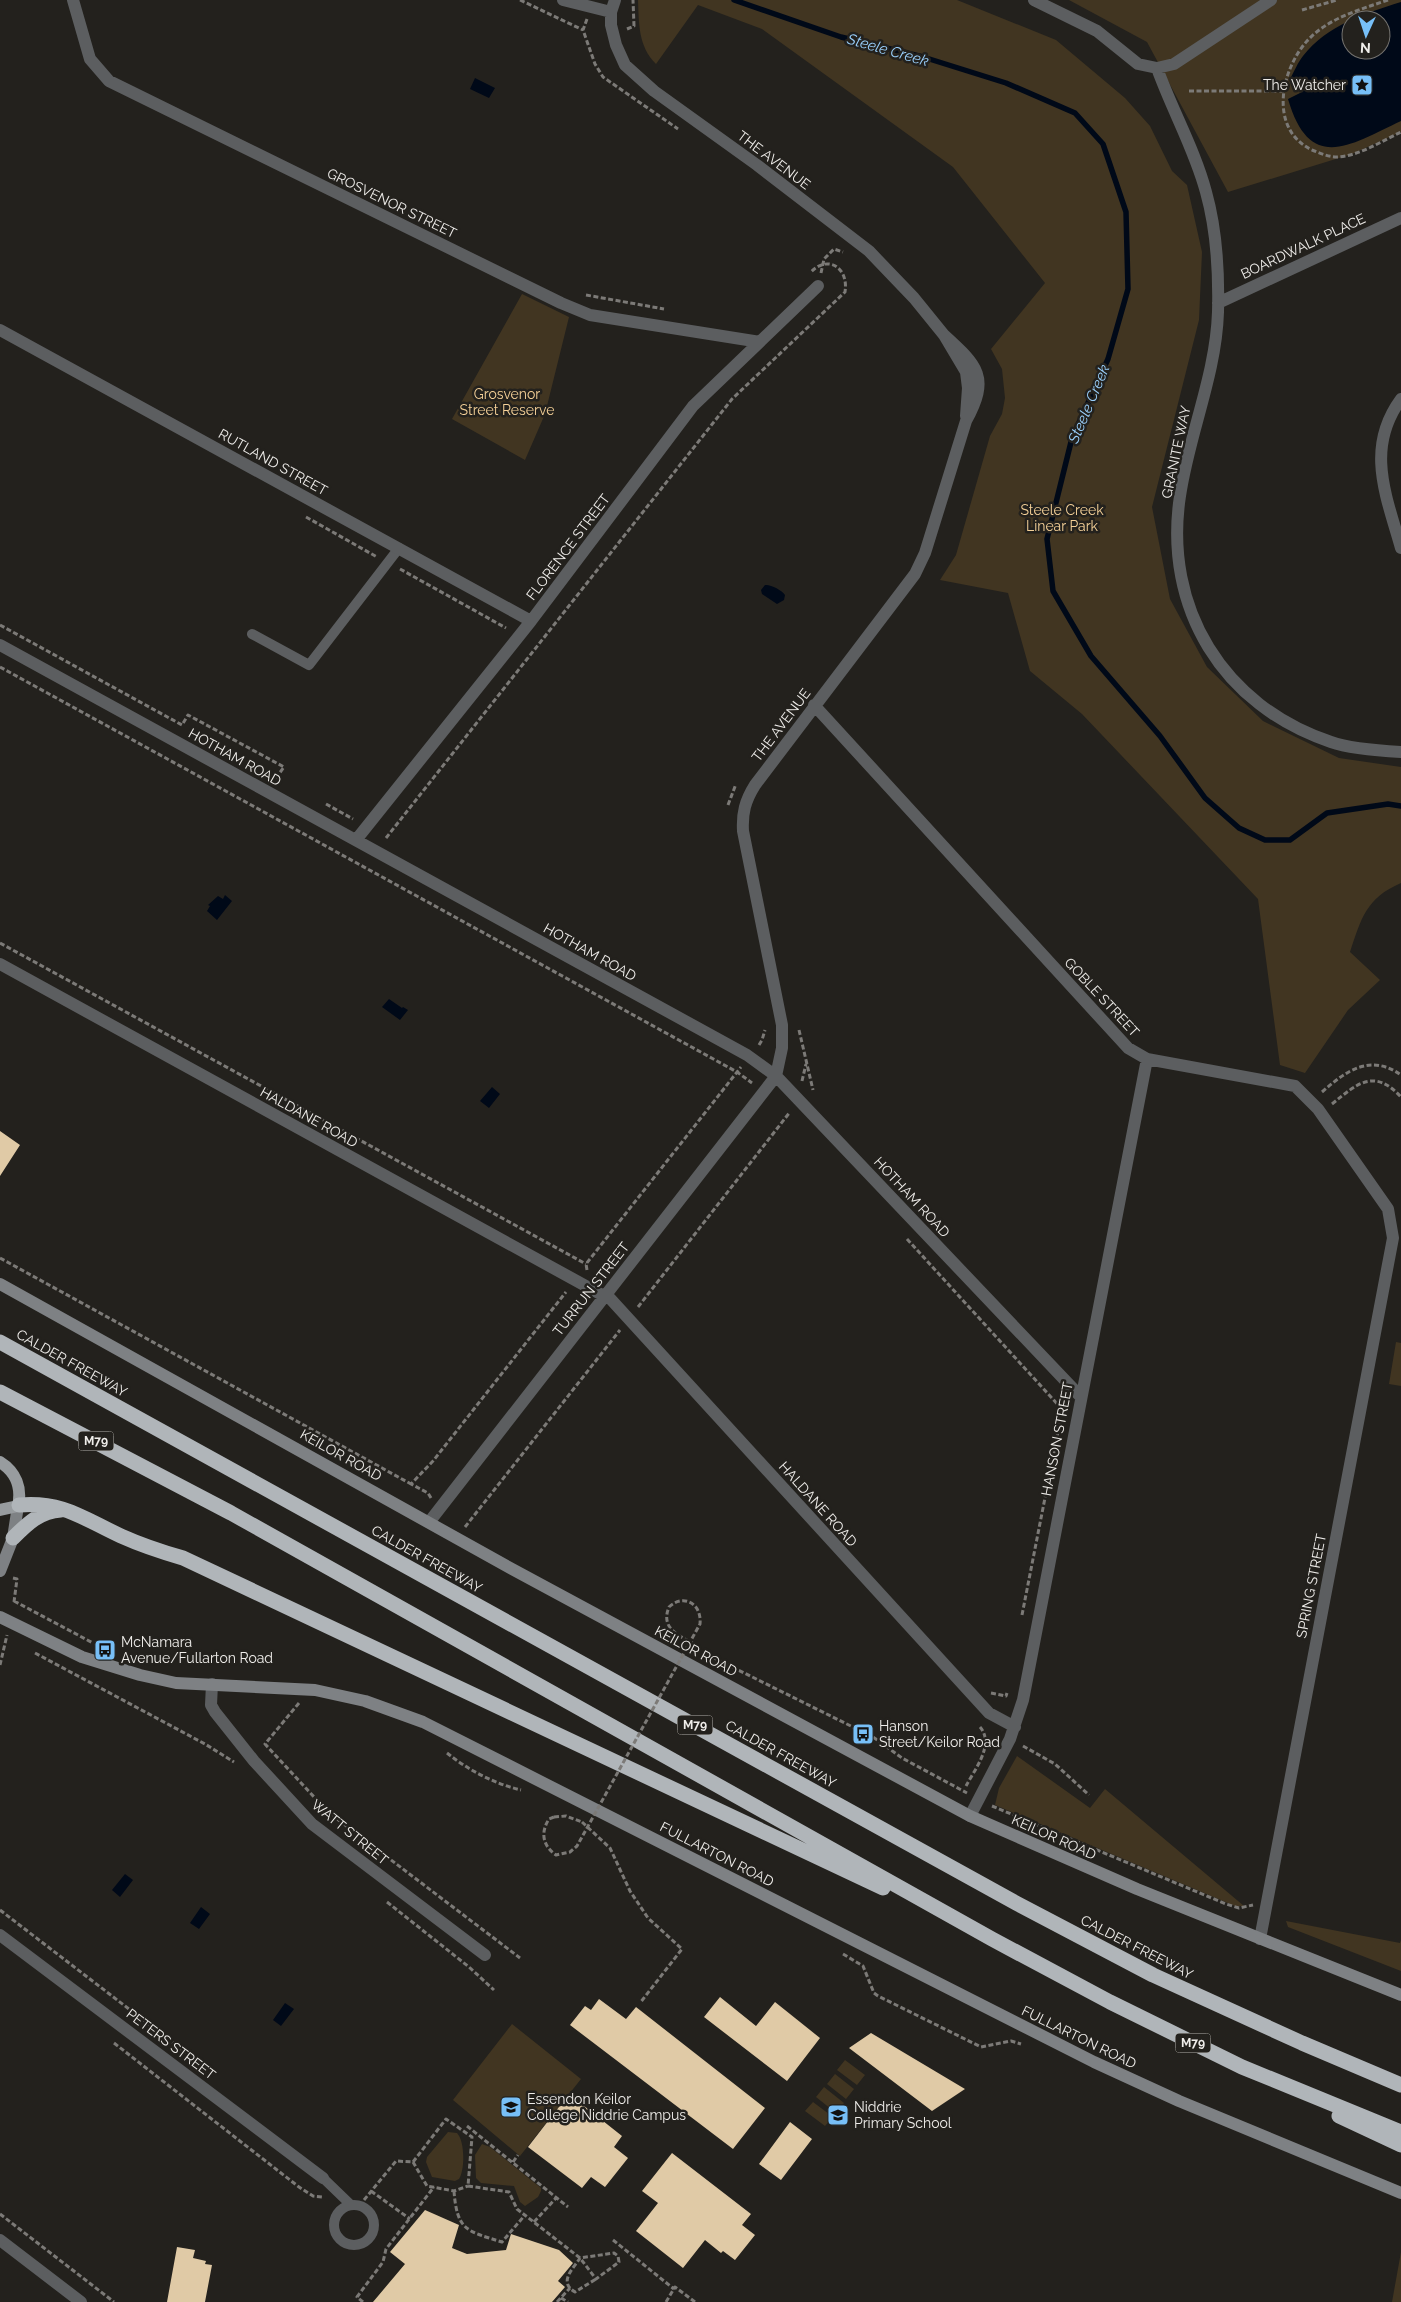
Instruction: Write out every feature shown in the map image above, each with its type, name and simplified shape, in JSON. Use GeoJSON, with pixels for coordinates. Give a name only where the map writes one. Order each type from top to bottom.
{"type":"FeatureCollection","features":[{"type":"Feature","properties":{"kind":"highway","name":"CALDER FREEWAY"},"geometry":{"type":"LineString","coordinates":[[0,1342],[1016,1903],[1153,1975],[1302,2043],[1401,2085]]}},
{"type":"Feature","properties":{"kind":"highway","name":"M79"},"geometry":{"type":"LineString","coordinates":[[0,1392],[256,1527],[992,1939],[1110,2002],[1242,2067],[1401,2132]]}},
{"type":"Feature","properties":{"kind":"highway"},"geometry":{"type":"LineString","coordinates":[[18,1506],[41,1504],[67,1510],[86,1517],[120,1535],[183,1558],[992,1939]]}},
{"type":"Feature","properties":{"kind":"highway"},"geometry":{"type":"LineString","coordinates":[[14,1538],[40,1516],[52,1511],[67,1510]]}},
{"type":"Feature","properties":{"kind":"highway"},"geometry":{"type":"LineString","coordinates":[[1302,2043],[1401,2077]]}},
{"type":"Feature","properties":{"kind":"highway"},"geometry":{"type":"LineString","coordinates":[[1242,2067],[1370,2132],[1401,2145]]}},
{"type":"Feature","properties":{"kind":"main road","name":"KEILOR ROAD"},"geometry":{"type":"LineString","coordinates":[[0,1284],[434,1516],[521,1573],[970,1816],[1044,1850],[1401,1995]]}},
{"type":"Feature","properties":{"kind":"main road"},"geometry":{"type":"LineString","coordinates":[[0,1462],[9,1468],[17,1481],[18,1506],[14,1538],[0,1571]]}},
{"type":"Feature","properties":{"kind":"main road"},"geometry":{"type":"LineString","coordinates":[[0,1510],[18,1506]]}},
{"type":"Feature","properties":{"kind":"main road","name":"FULLARTON ROAD"},"geometry":{"type":"LineString","coordinates":[[0,1617],[71,1652],[108,1666],[176,1683],[315,1690],[365,1701],[423,1722],[1094,2062],[1179,2101],[1401,2193]]}},
{"type":"Feature","properties":{"kind":"street","name":"GROSVENOR STREET"},"geometry":{"type":"LineString","coordinates":[[73,0],[90,60],[109,81],[590,315],[760,342]]}},
{"type":"Feature","properties":{"kind":"street"},"geometry":{"type":"LineString","coordinates":[[563,0],[613,6]]}},
{"type":"Feature","properties":{"kind":"street"},"geometry":{"type":"LineString","coordinates":[[1034,0],[1097,31],[1138,64],[1157,68],[1174,64],[1271,0]]}},
{"type":"Feature","properties":{"kind":"street","name":"THE AVENUE"},"geometry":{"type":"LineString","coordinates":[[613,6],[613,31],[616,45],[625,65],[654,91],[762,169],[869,251],[914,298],[944,335],[972,361],[980,384],[976,402],[966,422],[925,553],[915,574],[755,785],[747,797],[742,812],[743,831],[782,1025],[782,1048],[776,1076]]}},
{"type":"Feature","properties":{"kind":"street","name":"GRANITE WAY"},"geometry":{"type":"LineString","coordinates":[[1157,68],[1206,192],[1217,248],[1218,302],[1210,370],[1180,496],[1176,557],[1188,608],[1219,666],[1256,704],[1292,727],[1333,743],[1401,752]]}},
{"type":"Feature","properties":{"kind":"street","name":"BOARDWALK PLACE"},"geometry":{"type":"LineString","coordinates":[[1218,302],[1401,218]]}},
{"type":"Feature","properties":{"kind":"street","name":"FLORENCE STREET"},"geometry":{"type":"LineString","coordinates":[[356,840],[531,621],[693,406],[818,286]]}},
{"type":"Feature","properties":{"kind":"street","name":"RUTLAND STREET"},"geometry":{"type":"LineString","coordinates":[[0,330],[531,621]]}},
{"type":"Feature","properties":{"kind":"street"},"geometry":{"type":"LineString","coordinates":[[1401,399],[1386,422],[1380,454],[1383,486],[1401,548]]}},
{"type":"Feature","properties":{"kind":"street","name":"HOTHAM ROAD"},"geometry":{"type":"LineString","coordinates":[[0,644],[749,1056],[776,1076],[1080,1396]]}},
{"type":"Feature","properties":{"kind":"street","name":"GOBLE STREET"},"geometry":{"type":"LineString","coordinates":[[814,705],[1128,1048],[1147,1059],[1295,1086],[1318,1109],[1388,1209],[1392,1238]]}},
{"type":"Feature","properties":{"kind":"street","name":"HALDANE ROAD"},"geometry":{"type":"LineString","coordinates":[[0,964],[605,1295],[989,1714],[1013,1733]]}},
{"type":"Feature","properties":{"kind":"street","name":"HANSON STREET"},"geometry":{"type":"LineString","coordinates":[[970,1816],[1013,1733],[1023,1700],[1080,1396],[1147,1059]]}},
{"type":"Feature","properties":{"kind":"street","name":"TURRUN STREET"},"geometry":{"type":"LineString","coordinates":[[434,1516],[776,1076]]}},
{"type":"Feature","properties":{"kind":"street","name":"SPRING STREET"},"geometry":{"type":"LineString","coordinates":[[1260,1939],[1392,1238]]}},
{"type":"Feature","properties":{"kind":"street","name":"WATT STREET"},"geometry":{"type":"LineString","coordinates":[[212,1684],[211,1705],[215,1712],[254,1761],[312,1824],[485,1955]]}},
{"type":"Feature","properties":{"kind":"street","name":"PETERS STREET"},"geometry":{"type":"LineString","coordinates":[[0,1935],[323,2178]]}},
{"type":"Feature","properties":{"kind":"street"},"geometry":{"type":"LineString","coordinates":[[0,2240],[81,2302]]}},
{"type":"Feature","properties":{"kind":"lane"},"geometry":{"type":"LineString","coordinates":[[252,634],[309,665],[399,548]]}},
{"type":"Feature","properties":{"kind":"lane"},"geometry":{"type":"LineString","coordinates":[[323,2178],[355,2206]]}},
{"type":"Feature","properties":{"kind":"path"},"geometry":{"type":"LineString","coordinates":[[520,0],[583,30]]}},
{"type":"Feature","properties":{"kind":"path"},"geometry":{"type":"LineString","coordinates":[[613,31],[634,26],[633,0]]}},
{"type":"Feature","properties":{"kind":"path"},"geometry":{"type":"LineString","coordinates":[[1302,10],[1337,0]]}},
{"type":"Feature","properties":{"kind":"path"},"geometry":{"type":"LineString","coordinates":[[1388,0],[1344,16],[1318,31],[1293,60],[1287,73],[1283,115],[1288,127],[1306,147],[1327,156],[1337,157],[1352,154],[1401,132]]}},
{"type":"Feature","properties":{"kind":"path"},"geometry":{"type":"LineString","coordinates":[[1189,91],[1284,91]]}},
{"type":"Feature","properties":{"kind":"path"},"geometry":{"type":"LineString","coordinates":[[818,286],[824,259],[834,249],[859,258],[869,251]]}},
{"type":"Feature","properties":{"kind":"path"},"geometry":{"type":"LineString","coordinates":[[386,838],[732,399],[841,297],[846,286],[846,276],[843,271],[832,265],[823,264],[815,267],[807,276]]}},
{"type":"Feature","properties":{"kind":"path"},"geometry":{"type":"LineString","coordinates":[[579,293],[598,299],[666,310]]}},
{"type":"Feature","properties":{"kind":"path"},"geometry":{"type":"LineString","coordinates":[[0,668],[737,1072],[792,1110],[797,1116]]}},
{"type":"Feature","properties":{"kind":"path"},"geometry":{"type":"LineString","coordinates":[[728,807],[735,786],[740,779]]}},
{"type":"Feature","properties":{"kind":"path"},"geometry":{"type":"LineString","coordinates":[[0,942],[586,1264]]}},
{"type":"Feature","properties":{"kind":"path"},"geometry":{"type":"LineString","coordinates":[[412,1484],[433,1462],[566,1291],[574,1292],[587,1272],[586,1264],[762,1040],[765,1027]]}},
{"type":"Feature","properties":{"kind":"path"},"geometry":{"type":"LineString","coordinates":[[1317,1095],[1345,1073],[1357,1067],[1384,1066],[1401,1075]]}},
{"type":"Feature","properties":{"kind":"path"},"geometry":{"type":"LineString","coordinates":[[1328,1108],[1357,1086],[1369,1081],[1379,1080],[1390,1085],[1401,1097]]}},
{"type":"Feature","properties":{"kind":"path"},"geometry":{"type":"LineString","coordinates":[[901,1232],[1061,1409]]}},
{"type":"Feature","properties":{"kind":"path"},"geometry":{"type":"LineString","coordinates":[[0,1258],[428,1493],[434,1516]]}},
{"type":"Feature","properties":{"kind":"path"},"geometry":{"type":"LineString","coordinates":[[463,1529],[619,1329],[626,1336]]}},
{"type":"Feature","properties":{"kind":"path"},"geometry":{"type":"LineString","coordinates":[[640,2003],[682,1949],[648,1918],[630,1892],[610,1848],[582,1822],[566,1816],[554,1817],[549,1820],[543,1831],[546,1845],[556,1854],[570,1852],[577,1846],[700,1624],[699,1612],[695,1605],[690,1601],[680,1600],[669,1607],[667,1621],[672,1632],[686,1639],[703,1653]]}},
{"type":"Feature","properties":{"kind":"path"},"geometry":{"type":"LineString","coordinates":[[14,1601],[101,1646]]}},
{"type":"Feature","properties":{"kind":"path"},"geometry":{"type":"LineString","coordinates":[[6,1638],[15,1642]]}},
{"type":"Feature","properties":{"kind":"path"},"geometry":{"type":"LineString","coordinates":[[32,1652],[205,1744],[235,1762]]}},
{"type":"Feature","properties":{"kind":"path"},"geometry":{"type":"LineString","coordinates":[[711,1657],[874,1737],[902,1758],[978,1800],[1226,1904],[1239,1908],[1253,1905],[1265,1910]]}},
{"type":"Feature","properties":{"kind":"path"},"geometry":{"type":"LineString","coordinates":[[308,1704],[299,1702],[265,1744],[328,1812],[520,1958]]}},
{"type":"Feature","properties":{"kind":"path"},"geometry":{"type":"LineString","coordinates":[[964,1791],[986,1746],[986,1734],[975,1721]]}},
{"type":"Feature","properties":{"kind":"path"},"geometry":{"type":"LineString","coordinates":[[1013,1733],[1055,1764],[1089,1795]]}},
{"type":"Feature","properties":{"kind":"path"},"geometry":{"type":"LineString","coordinates":[[441,1747],[467,1767],[510,1788],[525,1791]]}},
{"type":"Feature","properties":{"kind":"path"},"geometry":{"type":"LineString","coordinates":[[582,1822],[585,1817],[593,1822]]}},
{"type":"Feature","properties":{"kind":"path"},"geometry":{"type":"LineString","coordinates":[[1253,1905],[1255,1897]]}},
{"type":"Feature","properties":{"kind":"path"},"geometry":{"type":"LineString","coordinates":[[383,1900],[469,1967],[494,1990]]}},
{"type":"Feature","properties":{"kind":"path"},"geometry":{"type":"LineString","coordinates":[[841,1953],[863,1966],[874,1994],[893,2004],[981,2047],[1011,2041],[1028,2047]]}},
{"type":"Feature","properties":{"kind":"path"},"geometry":{"type":"LineString","coordinates":[[413,2162],[446,2119],[472,2137],[468,2186]]}},
{"type":"Feature","properties":{"kind":"path"},"geometry":{"type":"LineString","coordinates":[[467,2126],[568,2207]]}},
{"type":"Feature","properties":{"kind":"path"},"geometry":{"type":"LineString","coordinates":[[513,2162],[518,2155]]}},
{"type":"Feature","properties":{"kind":"path"},"geometry":{"type":"LineString","coordinates":[[355,2206],[371,2191],[396,2161],[413,2162]]}},
{"type":"Feature","properties":{"kind":"path"},"geometry":{"type":"LineString","coordinates":[[413,2162],[426,2186],[454,2191],[468,2186],[508,2192],[517,2209],[580,2258],[596,2279]]}},
{"type":"Feature","properties":{"kind":"path"},"geometry":{"type":"LineString","coordinates":[[363,2302],[357,2297],[383,2262],[386,2249],[434,2187]]}},
{"type":"Feature","properties":{"kind":"path"},"geometry":{"type":"LineString","coordinates":[[371,2191],[410,2219]]}},
{"type":"Feature","properties":{"kind":"path"},"geometry":{"type":"LineString","coordinates":[[454,2191],[456,2213],[469,2232],[502,2242],[525,2215]]}},
{"type":"Feature","properties":{"kind":"path"},"geometry":{"type":"LineString","coordinates":[[534,2222],[556,2198]]}},
{"type":"Feature","properties":{"kind":"path"},"geometry":{"type":"LineString","coordinates":[[0,2214],[114,2302]]}},
{"type":"Feature","properties":{"kind":"path"},"geometry":{"type":"LineString","coordinates":[[613,2240],[674,2289]]}},
{"type":"Feature","properties":{"kind":"path"},"geometry":{"type":"LineString","coordinates":[[614,2253],[618,2256],[619,2262],[596,2279],[575,2292],[570,2288],[566,2278],[580,2258],[614,2253]]}},
{"type":"Feature","properties":{"kind":"path"},"geometry":{"type":"LineString","coordinates":[[666,2302],[675,2286],[695,2302]]}},
{"type":"Feature","properties":{"kind":"path"},"geometry":{"type":"LineString","coordinates":[[557,2302],[570,2288]]}},
{"type":"Feature","properties":{"kind":"path"},"geometry":{"type":"LineString","coordinates":[[561,2298],[568,2302]]}},
{"type":"Feature","properties":{"kind":"green space","name":"Steele Creek Linear Park"},"geometry":{"type":"Polygon","coordinates":[[[638,0],[957,0],[1056,40],[1125,98],[1150,126],[1172,171],[1187,185],[1202,252],[1199,320],[1152,507],[1170,599],[1207,667],[1263,721],[1339,758],[1401,767],[1401,883],[1380,895],[1366,911],[1350,952],[1380,980],[1348,1010],[1305,1073],[1280,1065],[1258,899],[1082,714],[1030,671],[1008,593],[940,580],[956,555],[990,436],[1002,414],[1005,398],[1002,369],[991,349],[1045,283],[953,167],[762,29],[698,5],[656,64],[650,57],[643,42],[639,26],[638,0]]]}},
{"type":"Feature","properties":{"kind":"green space"},"geometry":{"type":"Polygon","coordinates":[[[1069,0],[1401,0],[1401,132],[1352,154],[1228,192],[1147,42],[1069,0]]]}},
{"type":"Feature","properties":{"kind":"green space","name":"Grosvenor Street Reserve"},"geometry":{"type":"Polygon","coordinates":[[[522,294],[569,317],[545,414],[525,460],[452,419],[522,294]]]}},
{"type":"Feature","properties":{"kind":"green space"},"geometry":{"type":"Polygon","coordinates":[[[1396,1342],[1401,1343],[1401,1386],[1389,1384],[1396,1342]]]}},
{"type":"Feature","properties":{"kind":"green space"},"geometry":{"type":"Polygon","coordinates":[[[1017,1756],[1090,1808],[1105,1789],[1244,1906],[1235,1906],[995,1805],[999,1788],[1017,1756]]]}},
{"type":"Feature","properties":{"kind":"green space"},"geometry":{"type":"Polygon","coordinates":[[[1286,1921],[1400,1943],[1401,1940],[1401,1971],[1288,1927],[1286,1921]]]}},
{"type":"Feature","properties":{"kind":"green space"},"geometry":{"type":"Polygon","coordinates":[[[512,2024],[581,2079],[520,2156],[453,2100],[512,2024]]]}},
{"type":"Feature","properties":{"kind":"green space"},"geometry":{"type":"Polygon","coordinates":[[[845,2060],[865,2075],[857,2085],[837,2070],[845,2060]]]}},
{"type":"Feature","properties":{"kind":"green space"},"geometry":{"type":"Polygon","coordinates":[[[835,2074],[854,2089],[846,2099],[827,2084],[835,2074]]]}},
{"type":"Feature","properties":{"kind":"green space"},"geometry":{"type":"Polygon","coordinates":[[[824,2087],[844,2103],[836,2113],[816,2097],[824,2087]]]}},
{"type":"Feature","properties":{"kind":"green space"},"geometry":{"type":"Polygon","coordinates":[[[813,2102],[833,2117],[825,2126],[805,2111],[813,2102]]]}},
{"type":"Feature","properties":{"kind":"green space"},"geometry":{"type":"Polygon","coordinates":[[[448,2132],[457,2133],[462,2142],[463,2149],[461,2175],[455,2181],[432,2177],[426,2162],[427,2157],[448,2132]]]}},
{"type":"Feature","properties":{"kind":"green space"},"geometry":{"type":"Polygon","coordinates":[[[482,2144],[490,2147],[541,2188],[538,2197],[525,2206],[520,2202],[514,2186],[481,2183],[476,2178],[475,2155],[482,2144]]]}},
{"type":"Feature","properties":{"kind":"green space"},"geometry":{"type":"Polygon","coordinates":[[[1401,2252],[1401,2302],[1392,2302],[1401,2252]]]}},
{"type":"Feature","properties":{"kind":"water"},"geometry":{"type":"Polygon","coordinates":[[[1401,2],[1401,121],[1365,138],[1334,147],[1320,145],[1308,137],[1297,122],[1288,99],[1302,92],[1303,83],[1290,79],[1301,58],[1313,45],[1341,25],[1341,60],[1391,60],[1391,10],[1378,10],[1401,2]]]}},
{"type":"Feature","properties":{"kind":"water"},"geometry":{"type":"Polygon","coordinates":[[[475,78],[495,88],[489,98],[470,89],[475,78]]]}},
{"type":"Feature","properties":{"kind":"water"},"geometry":{"type":"Polygon","coordinates":[[[765,585],[773,586],[781,591],[785,595],[784,600],[777,604],[762,594],[761,590],[765,585]]]}},
{"type":"Feature","properties":{"kind":"water"},"geometry":{"type":"Polygon","coordinates":[[[225,895],[232,901],[217,920],[207,911],[210,906],[208,905],[218,896],[223,899],[225,895]]]}},
{"type":"Feature","properties":{"kind":"water"},"geometry":{"type":"Polygon","coordinates":[[[389,999],[408,1010],[400,1020],[382,1007],[389,999]]]}},
{"type":"Feature","properties":{"kind":"water"},"geometry":{"type":"Polygon","coordinates":[[[492,1087],[500,1094],[489,1108],[480,1101],[492,1087]]]}},
{"type":"Feature","properties":{"kind":"water"},"geometry":{"type":"Polygon","coordinates":[[[125,1874],[133,1880],[120,1897],[112,1890],[125,1874]]]}},
{"type":"Feature","properties":{"kind":"water"},"geometry":{"type":"Polygon","coordinates":[[[201,1907],[210,1914],[199,1929],[190,1923],[201,1907]]]}},
{"type":"Feature","properties":{"kind":"water"},"geometry":{"type":"Polygon","coordinates":[[[285,2003],[294,2009],[281,2026],[273,2020],[285,2003]]]}},
{"type":"Feature","properties":{"kind":"building"},"geometry":{"type":"Polygon","coordinates":[[[0,1131],[20,1145],[0,1176],[0,1131]]]}},
{"type":"Feature","properties":{"kind":"building"},"geometry":{"type":"Polygon","coordinates":[[[720,1997],[756,2026],[775,2002],[820,2038],[787,2081],[704,2017],[720,1997]]]}},
{"type":"Feature","properties":{"kind":"building"},"geometry":{"type":"Polygon","coordinates":[[[599,1999],[626,2019],[636,2007],[765,2108],[733,2149],[570,2025],[585,2006],[591,2010],[599,1999]]]}},
{"type":"Feature","properties":{"kind":"building"},"geometry":{"type":"Polygon","coordinates":[[[871,2033],[965,2089],[932,2111],[849,2048],[871,2033]]]}},
{"type":"Feature","properties":{"kind":"building"},"geometry":{"type":"Polygon","coordinates":[[[569,2094],[622,2136],[614,2147],[628,2158],[605,2187],[591,2177],[582,2188],[528,2147],[569,2094]]]}},
{"type":"Feature","properties":{"kind":"building"},"geometry":{"type":"Polygon","coordinates":[[[790,2122],[812,2139],[781,2180],[759,2164],[790,2122]]]}},
{"type":"Feature","properties":{"kind":"building"},"geometry":{"type":"Polygon","coordinates":[[[672,2153],[751,2214],[742,2225],[755,2235],[735,2260],[723,2251],[721,2253],[705,2240],[683,2268],[636,2231],[658,2203],[642,2191],[672,2153]]]}},
{"type":"Feature","properties":{"kind":"building"},"geometry":{"type":"Polygon","coordinates":[[[425,2210],[459,2225],[452,2248],[467,2254],[506,2250],[511,2234],[559,2250],[573,2263],[558,2281],[565,2287],[552,2302],[373,2302],[405,2264],[390,2252],[425,2210]]]}},
{"type":"Feature","properties":{"kind":"building"},"geometry":{"type":"Polygon","coordinates":[[[177,2247],[195,2250],[193,2258],[206,2261],[205,2264],[212,2265],[205,2302],[167,2302],[177,2247]]]}},
{"type":"Feature","properties":{"kind":"waterway","name":"Steele Creek"},"geometry":{"type":"LineString","coordinates":[[734,0],[841,37],[923,57],[1006,83],[1075,113],[1103,144],[1126,212],[1128,289],[1108,359],[1072,438],[1047,539],[1053,591],[1091,656],[1160,736],[1205,798],[1239,828],[1265,840],[1290,840],[1327,813],[1388,804],[1401,806]]}},
{"type":"Feature","properties":{"kind":"place","name":"The Watcher"},"geometry":{"type":"Point","coordinates":[1362,85]}},
{"type":"Feature","properties":{"kind":"place","name":"McNamara Avenue/Fullarton Road"},"geometry":{"type":"Point","coordinates":[105,1650]}},
{"type":"Feature","properties":{"kind":"place","name":"Hanson Street/Keilor Road"},"geometry":{"type":"Point","coordinates":[863,1734]}},
{"type":"Feature","properties":{"kind":"place","name":"Essendon Keilor College Niddrie Campus"},"geometry":{"type":"Point","coordinates":[511,2107]}},
{"type":"Feature","properties":{"kind":"place","name":"Niddrie Primary School"},"geometry":{"type":"Point","coordinates":[838,2115]}}]}
